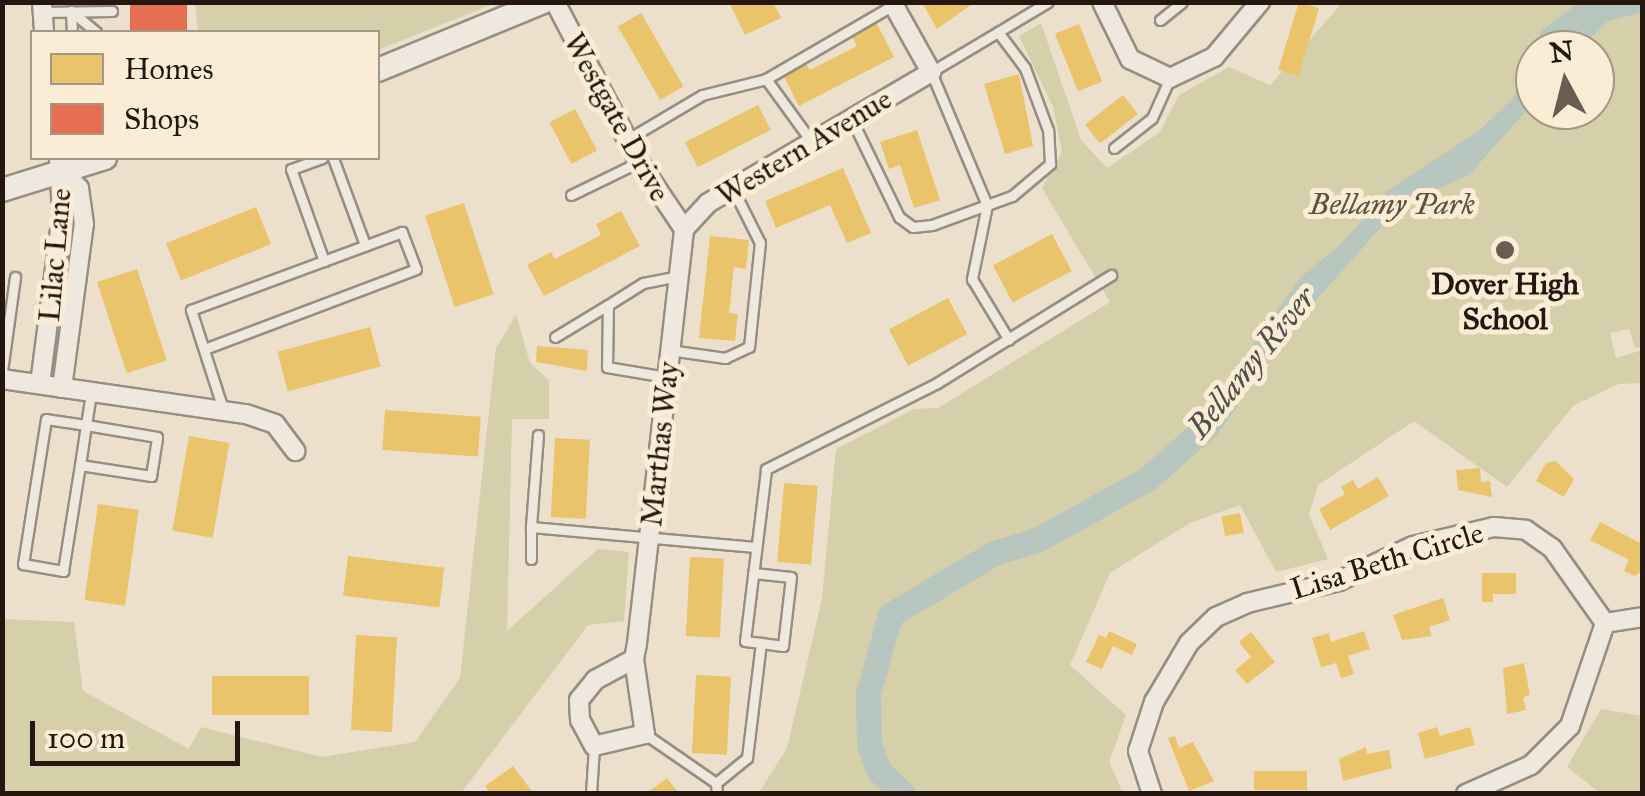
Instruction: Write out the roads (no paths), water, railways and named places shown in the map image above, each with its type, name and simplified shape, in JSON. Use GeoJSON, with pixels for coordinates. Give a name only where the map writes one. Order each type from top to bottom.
{"type":"FeatureCollection","features":[{"type":"Feature","properties":{"kind":"main road"},"geometry":{"type":"LineString","coordinates":[[380,69],[543,2]]}},
{"type":"Feature","properties":{"kind":"main road"},"geometry":{"type":"LineString","coordinates":[[2,190],[61,164],[90,160]]}},
{"type":"Feature","properties":{"kind":"street","name":"Westgate Drive"},"geometry":{"type":"LineString","coordinates":[[555,2],[639,162],[684,229]]}},
{"type":"Feature","properties":{"kind":"street"},"geometry":{"type":"LineString","coordinates":[[1102,2],[1130,59],[1170,78],[1201,68],[1257,4]]}},
{"type":"Feature","properties":{"kind":"street"},"geometry":{"type":"LineString","coordinates":[[893,3],[930,72]]}},
{"type":"Feature","properties":{"kind":"street","name":"Western Avenue"},"geometry":{"type":"LineString","coordinates":[[684,229],[734,189],[930,72]]}},
{"type":"Feature","properties":{"kind":"street","name":"Lilac Lane"},"geometry":{"type":"LineString","coordinates":[[40,384],[61,164]]}},
{"type":"Feature","properties":{"kind":"street","name":"Lilac Lane"},"geometry":{"type":"LineString","coordinates":[[61,164],[79,188],[84,224],[62,388]]}},
{"type":"Feature","properties":{"kind":"street","name":"Marthas Way"},"geometry":{"type":"LineString","coordinates":[[645,734],[634,659],[684,229]]}},
{"type":"Feature","properties":{"kind":"street"},"geometry":{"type":"LineString","coordinates":[[2,379],[224,412],[275,424],[295,451]]}},
{"type":"Feature","properties":{"kind":"street","name":"Lisa Beth Circle"},"geometry":{"type":"LineString","coordinates":[[1152,794],[1138,750],[1154,702],[1189,643],[1216,617],[1248,603],[1325,586],[1413,546],[1494,526],[1526,530],[1552,548],[1605,623]]}},
{"type":"Feature","properties":{"kind":"street"},"geometry":{"type":"LineString","coordinates":[[1466,794],[1531,765],[1570,726],[1605,623],[1642,616]]}},
{"type":"Feature","properties":{"kind":"street"},"geometry":{"type":"LineString","coordinates":[[634,659],[595,680],[579,700],[580,720],[594,746],[645,734]]}},
{"type":"Feature","properties":{"kind":"lane"},"geometry":{"type":"LineString","coordinates":[[1009,340],[972,279],[988,204],[930,72],[1048,2]]}},
{"type":"Feature","properties":{"kind":"lane"},"geometry":{"type":"LineString","coordinates":[[1160,20],[1182,2]]}},
{"type":"Feature","properties":{"kind":"lane"},"geometry":{"type":"LineString","coordinates":[[627,140],[702,95],[766,79],[893,3]]}},
{"type":"Feature","properties":{"kind":"lane"},"geometry":{"type":"LineString","coordinates":[[42,7],[112,11]]}},
{"type":"Feature","properties":{"kind":"lane"},"geometry":{"type":"LineString","coordinates":[[70,11],[72,30]]}},
{"type":"Feature","properties":{"kind":"lane"},"geometry":{"type":"LineString","coordinates":[[70,11],[94,30]]}},
{"type":"Feature","properties":{"kind":"lane"},"geometry":{"type":"LineString","coordinates":[[852,118],[906,224],[922,228],[988,204],[1040,178],[1052,147],[1032,83],[998,32]]}},
{"type":"Feature","properties":{"kind":"lane"},"geometry":{"type":"LineString","coordinates":[[1114,148],[1152,118],[1170,78]]}},
{"type":"Feature","properties":{"kind":"lane"},"geometry":{"type":"LineString","coordinates":[[766,79],[811,141]]}},
{"type":"Feature","properties":{"kind":"lane"},"geometry":{"type":"LineString","coordinates":[[316,160],[291,169],[324,261]]}},
{"type":"Feature","properties":{"kind":"lane"},"geometry":{"type":"LineString","coordinates":[[333,160],[365,246]]}},
{"type":"Feature","properties":{"kind":"lane"},"geometry":{"type":"LineString","coordinates":[[571,195],[639,162]]}},
{"type":"Feature","properties":{"kind":"lane"},"geometry":{"type":"LineString","coordinates":[[669,350],[736,357],[749,347],[760,243],[734,189]]}},
{"type":"Feature","properties":{"kind":"lane"},"geometry":{"type":"LineString","coordinates":[[206,348],[416,270],[402,232],[191,310],[224,412]]}},
{"type":"Feature","properties":{"kind":"lane"},"geometry":{"type":"LineString","coordinates":[[752,573],[791,577],[783,646],[744,641],[762,480],[774,462],[1009,340],[1111,275]]}},
{"type":"Feature","properties":{"kind":"lane"},"geometry":{"type":"LineString","coordinates":[[555,336],[642,284],[679,276]]}},
{"type":"Feature","properties":{"kind":"lane"},"geometry":{"type":"LineString","coordinates":[[2,371],[15,277]]}},
{"type":"Feature","properties":{"kind":"lane"},"geometry":{"type":"LineString","coordinates":[[608,304],[607,367],[666,377]]}},
{"type":"Feature","properties":{"kind":"lane"},"geometry":{"type":"LineString","coordinates":[[80,465],[151,476],[157,437],[86,425],[46,419],[23,564],[63,571],[80,465],[86,425],[91,393]]}},
{"type":"Feature","properties":{"kind":"lane"},"geometry":{"type":"LineString","coordinates":[[532,559],[538,434]]}},
{"type":"Feature","properties":{"kind":"lane"},"geometry":{"type":"LineString","coordinates":[[531,527],[755,547]]}},
{"type":"Feature","properties":{"kind":"lane"},"geometry":{"type":"LineString","coordinates":[[645,734],[716,788],[747,758],[761,643]]}},
{"type":"Feature","properties":{"kind":"lane"},"geometry":{"type":"LineString","coordinates":[[590,794],[594,746]]}},
{"type":"Feature","properties":{"kind":"water"},"geometry":{"type":"Polygon","coordinates":[[[1578,3],[1642,3],[1642,12],[1608,21],[1599,30],[1542,30],[1578,3]]]}},
{"type":"Feature","properties":{"kind":"water"},"geometry":{"type":"Polygon","coordinates":[[[1515,93],[1515,123],[1469,175],[1399,207],[1268,354],[1238,401],[1205,428],[1234,370],[1302,276],[1340,245],[1387,191],[1480,130],[1515,93]]]}},
{"type":"Feature","properties":{"kind":"waterway","name":"Bellamy River"},"geometry":{"type":"LineString","coordinates":[[903,794],[879,771],[869,744],[868,694],[890,615],[994,553],[1037,540],[1147,479],[1205,428],[1225,401]]}},
{"type":"Feature","properties":{"kind":"place","name":"Dover High School"},"geometry":{"type":"Point","coordinates":[1505,250]}},
{"type":"Feature","properties":{"kind":"park label","name":"Bellamy Park"},"geometry":{"type":"Point","coordinates":[1392,204]}}]}
